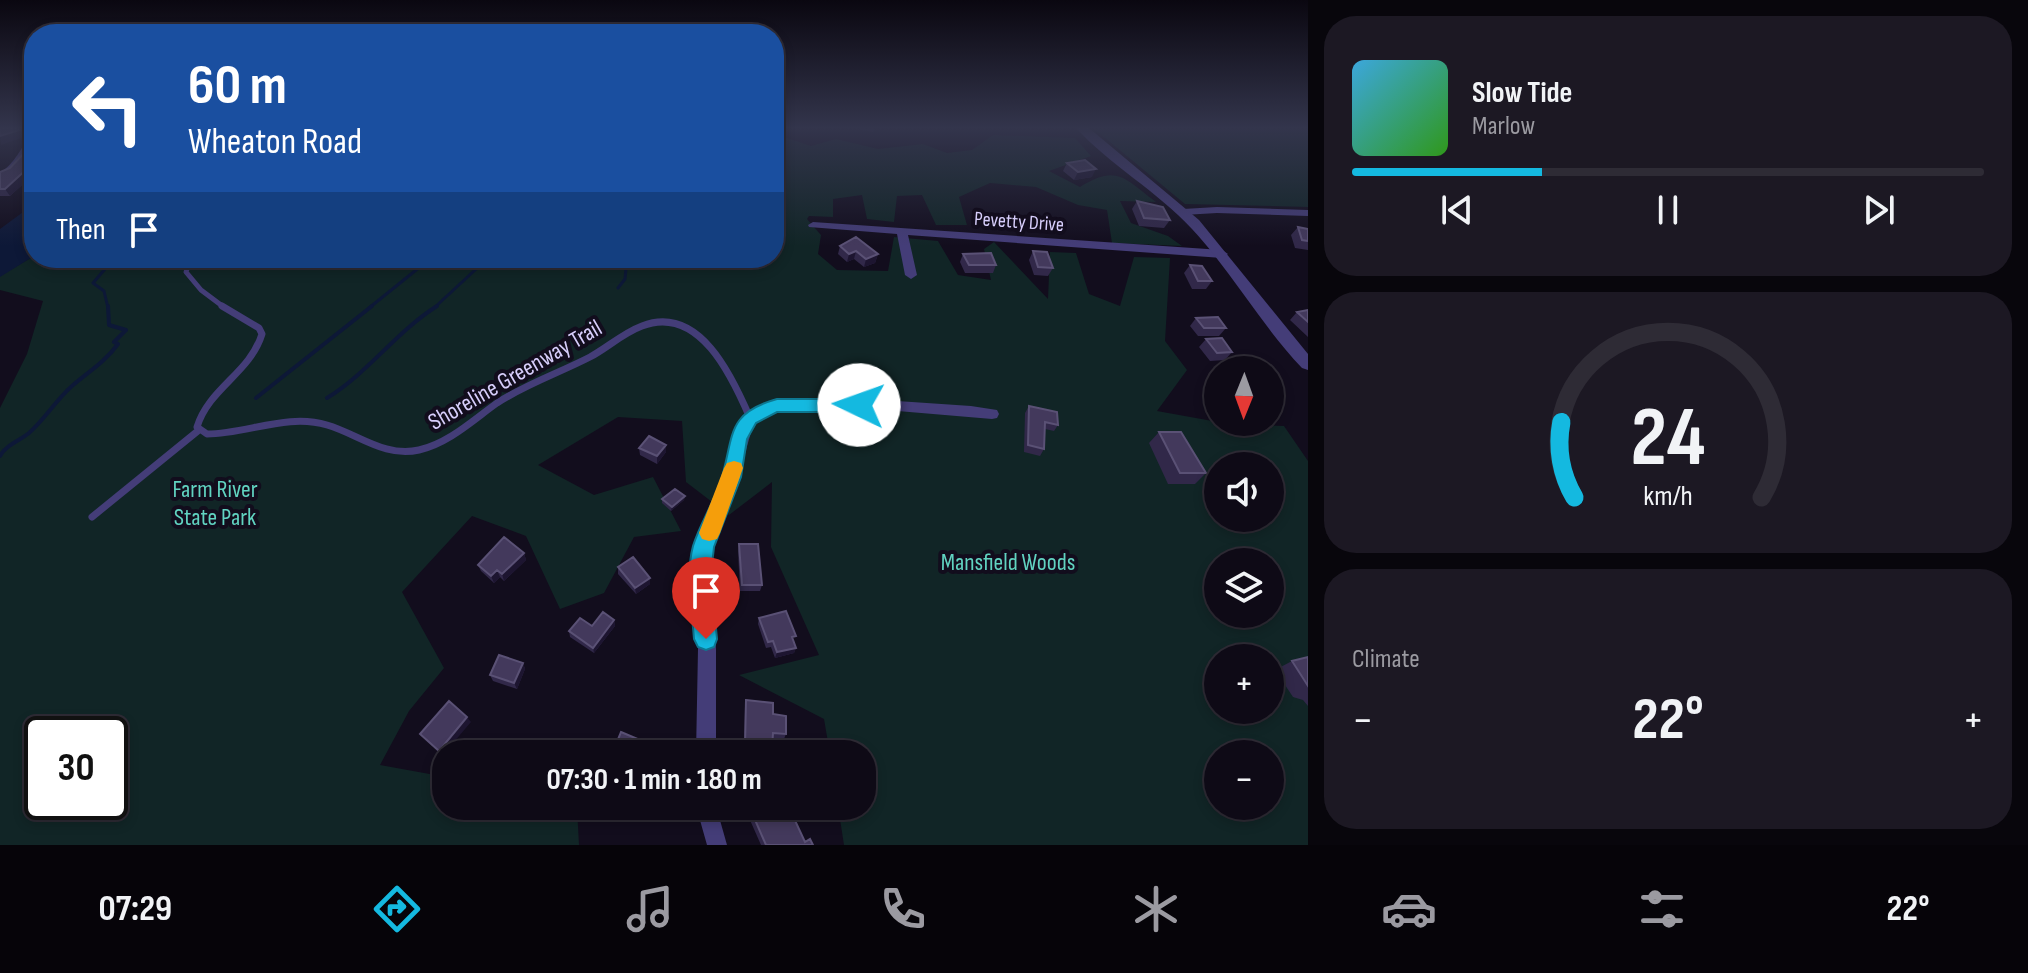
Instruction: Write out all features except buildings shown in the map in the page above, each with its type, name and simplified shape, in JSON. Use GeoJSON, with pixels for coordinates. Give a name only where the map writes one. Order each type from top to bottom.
{"type":"FeatureCollection","features":[{"type":"Feature","properties":{"kind":"street"},"geometry":{"type":"LineString","coordinates":[[1129,167],[1183,212],[1222,254],[1274,328],[1308,364]]}},
{"type":"Feature","properties":{"kind":"street"},"geometry":{"type":"LineString","coordinates":[[1183,212],[1308,213]]}},
{"type":"Feature","properties":{"kind":"street","name":"Pevetty Drive"},"geometry":{"type":"LineString","coordinates":[[813,225],[1222,254]]}},
{"type":"Feature","properties":{"kind":"street"},"geometry":{"type":"LineString","coordinates":[[902,231],[911,275]]}},
{"type":"Feature","properties":{"kind":"street"},"geometry":{"type":"LineString","coordinates":[[706,740],[705,614],[700,574],[703,547],[731,477],[738,438],[750,418],[761,410],[777,405],[813,403],[939,408],[992,414]]}},
{"type":"Feature","properties":{"kind":"street"},"geometry":{"type":"LineString","coordinates":[[710,820],[717,845]]}},
{"type":"Feature","properties":{"kind":"lane"},"geometry":{"type":"LineString","coordinates":[[92,517],[198,428],[213,397],[258,349],[262,334],[259,328],[219,305],[193,282],[186,272],[187,268]]}},
{"type":"Feature","properties":{"kind":"lane","name":"Shoreline Greenway Trail"},"geometry":{"type":"LineString","coordinates":[[198,428],[213,435],[274,423],[314,422],[343,430],[375,446],[414,451],[440,443],[508,396],[583,361],[642,326],[665,323],[684,328],[710,347],[731,376],[750,418]]}},
{"type":"Feature","properties":{"kind":"green space","name":"Mansfield Woods"},"geometry":{"type":"Polygon","coordinates":[[[784,167],[1059,167],[1049,171],[1080,187],[1103,176],[1120,177],[1156,202],[1120,201],[1131,223],[1168,236],[1182,246],[1112,243],[1107,210],[1078,205],[1036,187],[990,183],[959,197],[967,225],[936,225],[922,195],[897,196],[894,222],[867,219],[862,195],[833,199],[833,217],[809,216],[807,219],[821,235],[818,254],[837,270],[888,271],[894,237],[938,241],[958,275],[991,280],[984,249],[994,242],[1048,299],[1050,252],[1076,253],[1089,294],[1120,306],[1134,257],[1170,258],[1165,341],[1187,370],[1157,411],[1204,419],[1204,436],[1284,436],[1284,426],[1308,461],[1308,845],[844,845],[840,820],[876,820],[876,740],[828,740],[824,719],[739,675],[819,655],[771,547],[772,482],[729,515],[686,482],[682,421],[618,417],[538,465],[594,495],[653,477],[681,531],[634,537],[604,593],[560,609],[526,536],[472,516],[402,592],[444,668],[409,711],[380,765],[432,774],[432,820],[578,820],[579,845],[0,845],[0,408],[27,354],[43,301],[0,290],[0,276],[24,262],[24,268],[784,268],[784,167]]]}},
{"type":"Feature","properties":{"kind":"green space"},"geometry":{"type":"Polygon","coordinates":[[[1141,167],[1308,167],[1308,207],[1185,204],[1141,167]]]}},
{"type":"Feature","properties":{"kind":"water"},"geometry":{"type":"Polygon","coordinates":[[[24,211],[24,262],[0,277],[0,229],[24,211]]]}},
{"type":"Feature","properties":{"kind":"waterway"},"geometry":{"type":"LineString","coordinates":[[104,268],[93,283],[104,291],[108,308]]}},
{"type":"Feature","properties":{"kind":"waterway"},"geometry":{"type":"LineString","coordinates":[[369,308],[419,268]]}},
{"type":"Feature","properties":{"kind":"waterway"},"geometry":{"type":"LineString","coordinates":[[434,308],[477,268]]}},
{"type":"Feature","properties":{"kind":"waterway"},"geometry":{"type":"LineString","coordinates":[[618,288],[625,279],[626,268]]}},
{"type":"Feature","properties":{"kind":"waterway"},"geometry":{"type":"LineString","coordinates":[[0,456],[35,428],[66,391],[102,362],[118,344],[114,342],[126,330],[109,325],[108,306]]}},
{"type":"Feature","properties":{"kind":"waterway"},"geometry":{"type":"LineString","coordinates":[[256,398],[372,306]]}},
{"type":"Feature","properties":{"kind":"waterway"},"geometry":{"type":"LineString","coordinates":[[327,398],[434,308]]}},
{"type":"Feature","properties":{"kind":"slow traffic"},"geometry":{"type":"LineString","coordinates":[[709,533],[734,468]]}},
{"type":"Feature","properties":{"kind":"route"},"geometry":{"type":"LineString","coordinates":[[706,639],[700,574],[703,547],[737,459],[738,438],[750,418],[761,410],[777,405],[859,405]]}},
{"type":"Feature","properties":{"kind":"park label","name":"Farm River State Park"},"geometry":{"type":"Point","coordinates":[215,503]}}]}
